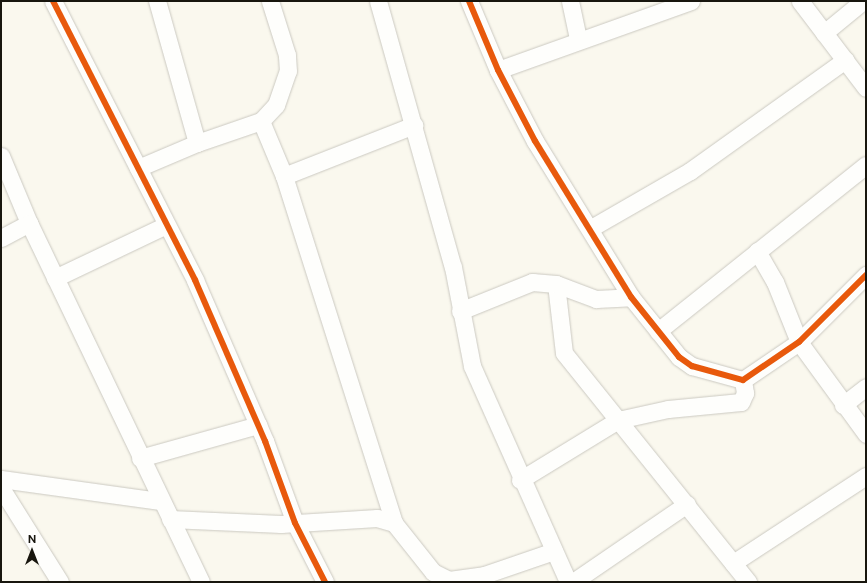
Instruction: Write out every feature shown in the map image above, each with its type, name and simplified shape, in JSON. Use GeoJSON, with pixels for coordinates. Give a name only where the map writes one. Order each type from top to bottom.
{"type":"FeatureCollection","features":[{"type":"Feature","properties":{"kind":"street"},"geometry":{"type":"LineString","coordinates":[[53,1],[195,280],[258,424],[295,523],[325,582]]}},
{"type":"Feature","properties":{"kind":"street"},"geometry":{"type":"LineString","coordinates":[[157,1],[197,143]]}},
{"type":"Feature","properties":{"kind":"street"},"geometry":{"type":"LineString","coordinates":[[138,168],[197,143],[261,121],[276,105],[288,71],[284,41],[270,1]]}},
{"type":"Feature","properties":{"kind":"street"},"geometry":{"type":"LineString","coordinates":[[378,1],[453,268],[460,311],[472,366],[520,480],[568,582]]}},
{"type":"Feature","properties":{"kind":"street"},"geometry":{"type":"LineString","coordinates":[[469,1],[498,70],[535,141],[591,228],[631,297],[679,357],[692,366],[743,380],[799,342],[866,274]]}},
{"type":"Feature","properties":{"kind":"street"},"geometry":{"type":"LineString","coordinates":[[570,1],[578,39]]}},
{"type":"Feature","properties":{"kind":"street"},"geometry":{"type":"LineString","coordinates":[[498,70],[578,39],[691,1]]}},
{"type":"Feature","properties":{"kind":"street"},"geometry":{"type":"LineString","coordinates":[[800,1],[866,88]]}},
{"type":"Feature","properties":{"kind":"street"},"geometry":{"type":"LineString","coordinates":[[824,33],[863,1]]}},
{"type":"Feature","properties":{"kind":"street"},"geometry":{"type":"LineString","coordinates":[[591,228],[690,171],[845,60]]}},
{"type":"Feature","properties":{"kind":"street"},"geometry":{"type":"LineString","coordinates":[[261,121],[284,176],[394,523],[433,572],[448,580],[484,575],[554,551]]}},
{"type":"Feature","properties":{"kind":"street"},"geometry":{"type":"LineString","coordinates":[[284,176],[414,125]]}},
{"type":"Feature","properties":{"kind":"street"},"geometry":{"type":"LineString","coordinates":[[1,156],[29,223],[160,501],[201,582]]}},
{"type":"Feature","properties":{"kind":"street"},"geometry":{"type":"LineString","coordinates":[[658,331],[866,165]]}},
{"type":"Feature","properties":{"kind":"street"},"geometry":{"type":"LineString","coordinates":[[1,238],[29,223]]}},
{"type":"Feature","properties":{"kind":"street"},"geometry":{"type":"LineString","coordinates":[[55,278],[166,225]]}},
{"type":"Feature","properties":{"kind":"street"},"geometry":{"type":"LineString","coordinates":[[757,251],[775,282],[799,342],[843,405],[866,434]]}},
{"type":"Feature","properties":{"kind":"street"},"geometry":{"type":"LineString","coordinates":[[460,311],[520,285],[556,284],[596,299],[631,297]]}},
{"type":"Feature","properties":{"kind":"street"},"geometry":{"type":"LineString","coordinates":[[556,284],[564,353],[687,504],[748,582]]}},
{"type":"Feature","properties":{"kind":"street"},"geometry":{"type":"LineString","coordinates":[[520,480],[618,420],[668,409],[733,405],[741,402],[745,393],[743,380]]}},
{"type":"Feature","properties":{"kind":"street"},"geometry":{"type":"LineString","coordinates":[[843,405],[866,387]]}},
{"type":"Feature","properties":{"kind":"street"},"geometry":{"type":"LineString","coordinates":[[140,458],[258,424]]}},
{"type":"Feature","properties":{"kind":"street"},"geometry":{"type":"LineString","coordinates":[[733,563],[866,476]]}},
{"type":"Feature","properties":{"kind":"street"},"geometry":{"type":"LineString","coordinates":[[1,479],[160,501]]}},
{"type":"Feature","properties":{"kind":"street"},"geometry":{"type":"LineString","coordinates":[[1,488],[60,582]]}},
{"type":"Feature","properties":{"kind":"street"},"geometry":{"type":"LineString","coordinates":[[573,582],[687,504]]}},
{"type":"Feature","properties":{"kind":"street"},"geometry":{"type":"LineString","coordinates":[[170,519],[295,523],[377,518],[394,523]]}},
{"type":"Feature","properties":{"kind":"cycle path"},"geometry":{"type":"LineString","coordinates":[[53,1],[195,280],[265,441],[295,523],[325,582]]}},
{"type":"Feature","properties":{"kind":"cycle path"},"geometry":{"type":"LineString","coordinates":[[469,1],[498,70],[535,141],[631,297],[679,357],[692,366],[743,380],[799,342],[866,275]]}}]}
